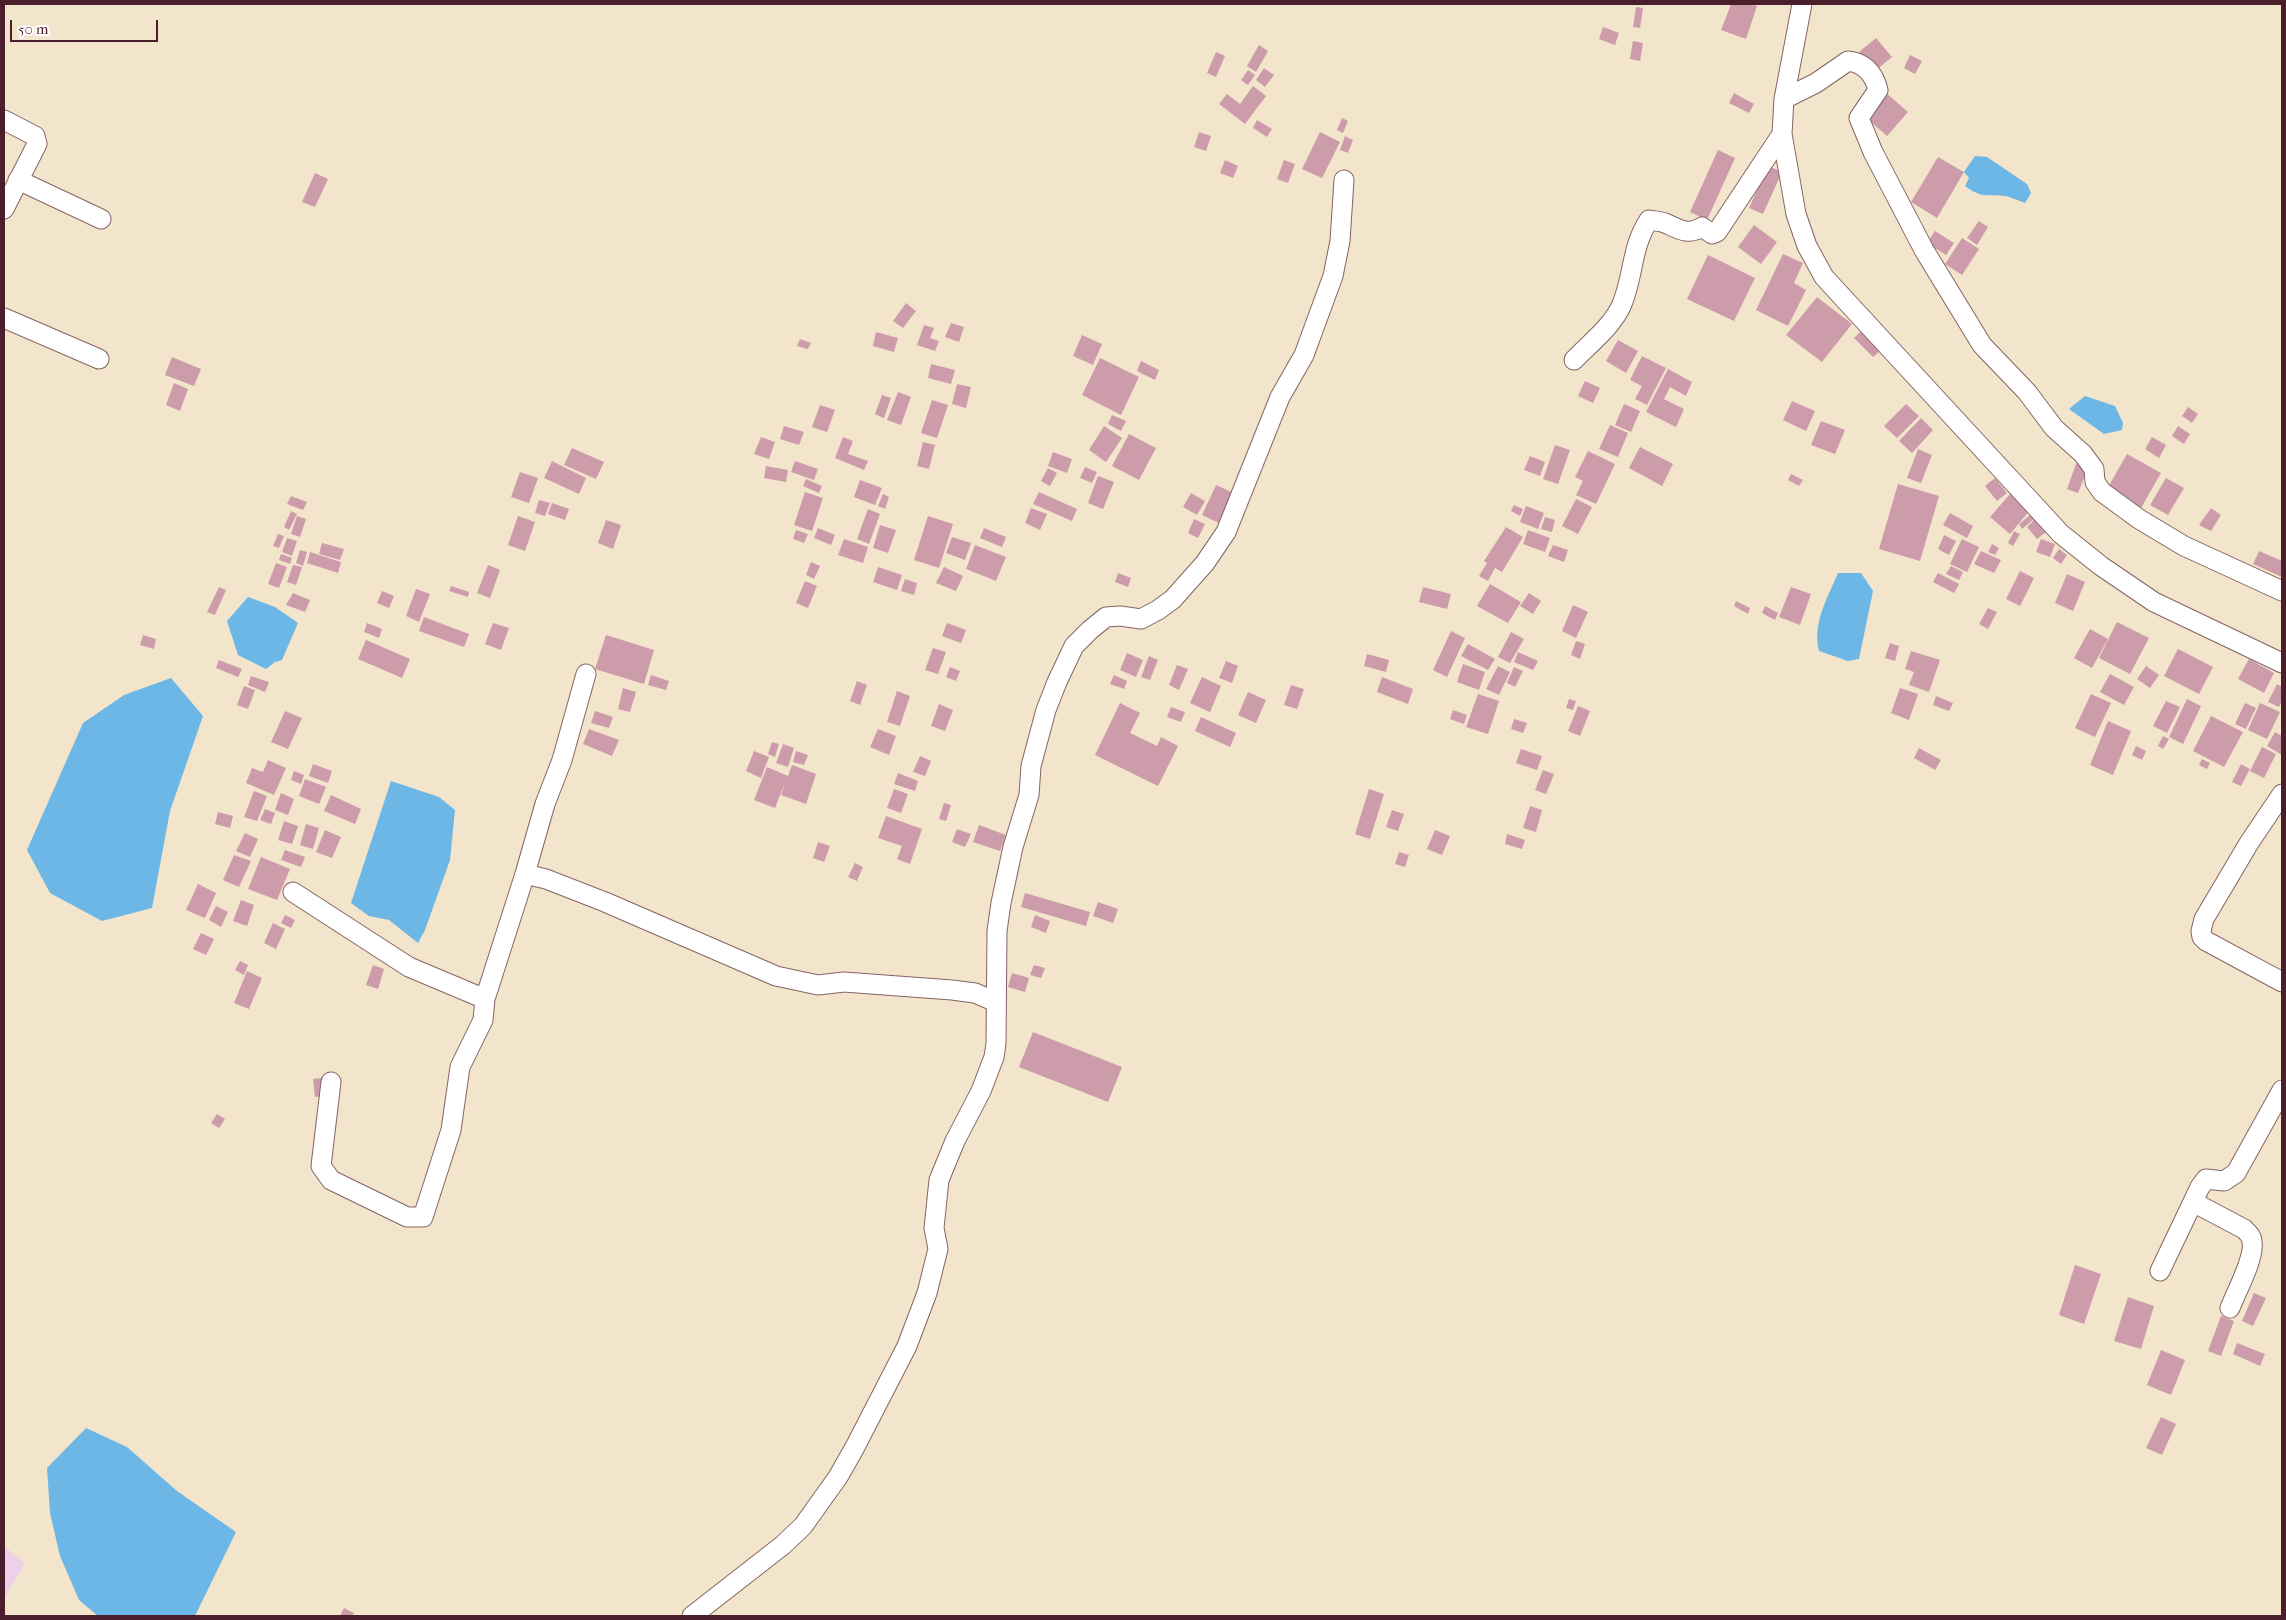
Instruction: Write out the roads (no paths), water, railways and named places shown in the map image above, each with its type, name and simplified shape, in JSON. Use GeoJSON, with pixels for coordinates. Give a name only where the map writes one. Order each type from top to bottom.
{"type":"FeatureCollection","features":[{"type":"Feature","properties":{"kind":"street"},"geometry":{"type":"LineString","coordinates":[[1802,4],[1784,99],[1782,134],[1796,214],[1807,246],[1824,277],[2052,524],[2102,566],[2154,602],[2282,662]]}},
{"type":"Feature","properties":{"kind":"street"},"geometry":{"type":"LineString","coordinates":[[1784,99],[1816,82],[1848,61],[1857,62],[1874,76],[1878,90],[1859,118],[1873,152],[1924,250],[1982,345],[2027,392],[2054,428],[2083,454],[2094,469],[2095,482],[2102,492],[2184,546],[2282,591]]}},
{"type":"Feature","properties":{"kind":"street"},"geometry":{"type":"LineString","coordinates":[[4,120],[35,136],[37,140],[36,148],[4,209]]}},
{"type":"Feature","properties":{"kind":"street"},"geometry":{"type":"LineString","coordinates":[[1574,360],[1608,324],[1622,305],[1634,253],[1641,233],[1649,220],[1664,223],[1682,231],[1695,231],[1702,226],[1712,234],[1717,232],[1782,134]]}},
{"type":"Feature","properties":{"kind":"street"},"geometry":{"type":"LineString","coordinates":[[18,180],[101,219]]}},
{"type":"Feature","properties":{"kind":"street"},"geometry":{"type":"LineString","coordinates":[[692,1616],[783,1545],[803,1526],[855,1447],[907,1346],[927,1293],[938,1249],[934,1228],[939,1180],[955,1140],[981,1091],[994,1057],[997,931],[1000,903],[1013,847],[1029,795],[1031,766],[1046,710],[1074,646],[1106,617],[1120,616],[1141,619],[1173,599],[1205,563],[1226,532],[1280,398],[1304,355],[1330,285],[1340,241],[1344,180]]}},
{"type":"Feature","properties":{"kind":"street"},"geometry":{"type":"LineString","coordinates":[[4,318],[100,359]]}},
{"type":"Feature","properties":{"kind":"street"},"geometry":{"type":"LineString","coordinates":[[331,1082],[321,1166],[331,1180],[407,1217],[424,1217],[451,1130],[460,1067],[483,1020],[485,998],[525,874],[545,804],[562,760],[586,674]]}},
{"type":"Feature","properties":{"kind":"street"},"geometry":{"type":"LineString","coordinates":[[2282,794],[2231,872],[2204,919],[2201,931],[2202,937],[2206,941],[2282,982]]}},
{"type":"Feature","properties":{"kind":"street"},"geometry":{"type":"LineString","coordinates":[[525,874],[546,879],[628,912],[776,976],[818,985],[844,982],[952,990],[975,993],[996,1002]]}},
{"type":"Feature","properties":{"kind":"street"},"geometry":{"type":"LineString","coordinates":[[292,892],[409,967],[485,998]]}},
{"type":"Feature","properties":{"kind":"street"},"geometry":{"type":"LineString","coordinates":[[2160,1271],[2193,1202],[2206,1180],[2224,1181],[2236,1173],[2282,1090]]}},
{"type":"Feature","properties":{"kind":"street"},"geometry":{"type":"LineString","coordinates":[[2193,1202],[2244,1229],[2250,1235],[2251,1254],[2230,1308]]}},
{"type":"Feature","properties":{"kind":"water"},"geometry":{"type":"Polygon","coordinates":[[[1975,156],[1987,157],[2027,184],[2031,193],[2025,203],[2006,196],[1981,195],[1965,186],[1969,178],[1964,172],[1975,156]]]}},
{"type":"Feature","properties":{"kind":"water"},"geometry":{"type":"Polygon","coordinates":[[[2085,396],[2115,406],[2123,423],[2122,430],[2104,434],[2069,409],[2085,396]]]}},
{"type":"Feature","properties":{"kind":"water"},"geometry":{"type":"Polygon","coordinates":[[[1838,573],[1861,573],[1873,591],[1859,659],[1848,661],[1819,651],[1817,641],[1822,610],[1838,573]]]}},
{"type":"Feature","properties":{"kind":"water"},"geometry":{"type":"Polygon","coordinates":[[[248,597],[275,607],[298,623],[282,660],[275,662],[266,669],[238,655],[227,621],[248,597]]]}},
{"type":"Feature","properties":{"kind":"water"},"geometry":{"type":"Polygon","coordinates":[[[171,678],[203,716],[170,811],[152,908],[102,921],[50,893],[27,850],[83,723],[124,695],[171,678]]]}},
{"type":"Feature","properties":{"kind":"water"},"geometry":{"type":"Polygon","coordinates":[[[391,781],[439,797],[455,810],[450,860],[425,930],[418,943],[389,920],[369,916],[351,903],[391,781]]]}},
{"type":"Feature","properties":{"kind":"water"},"geometry":{"type":"Polygon","coordinates":[[[86,1428],[127,1447],[177,1491],[236,1532],[195,1616],[98,1616],[79,1600],[60,1556],[50,1513],[47,1468],[86,1428]]]}}]}
